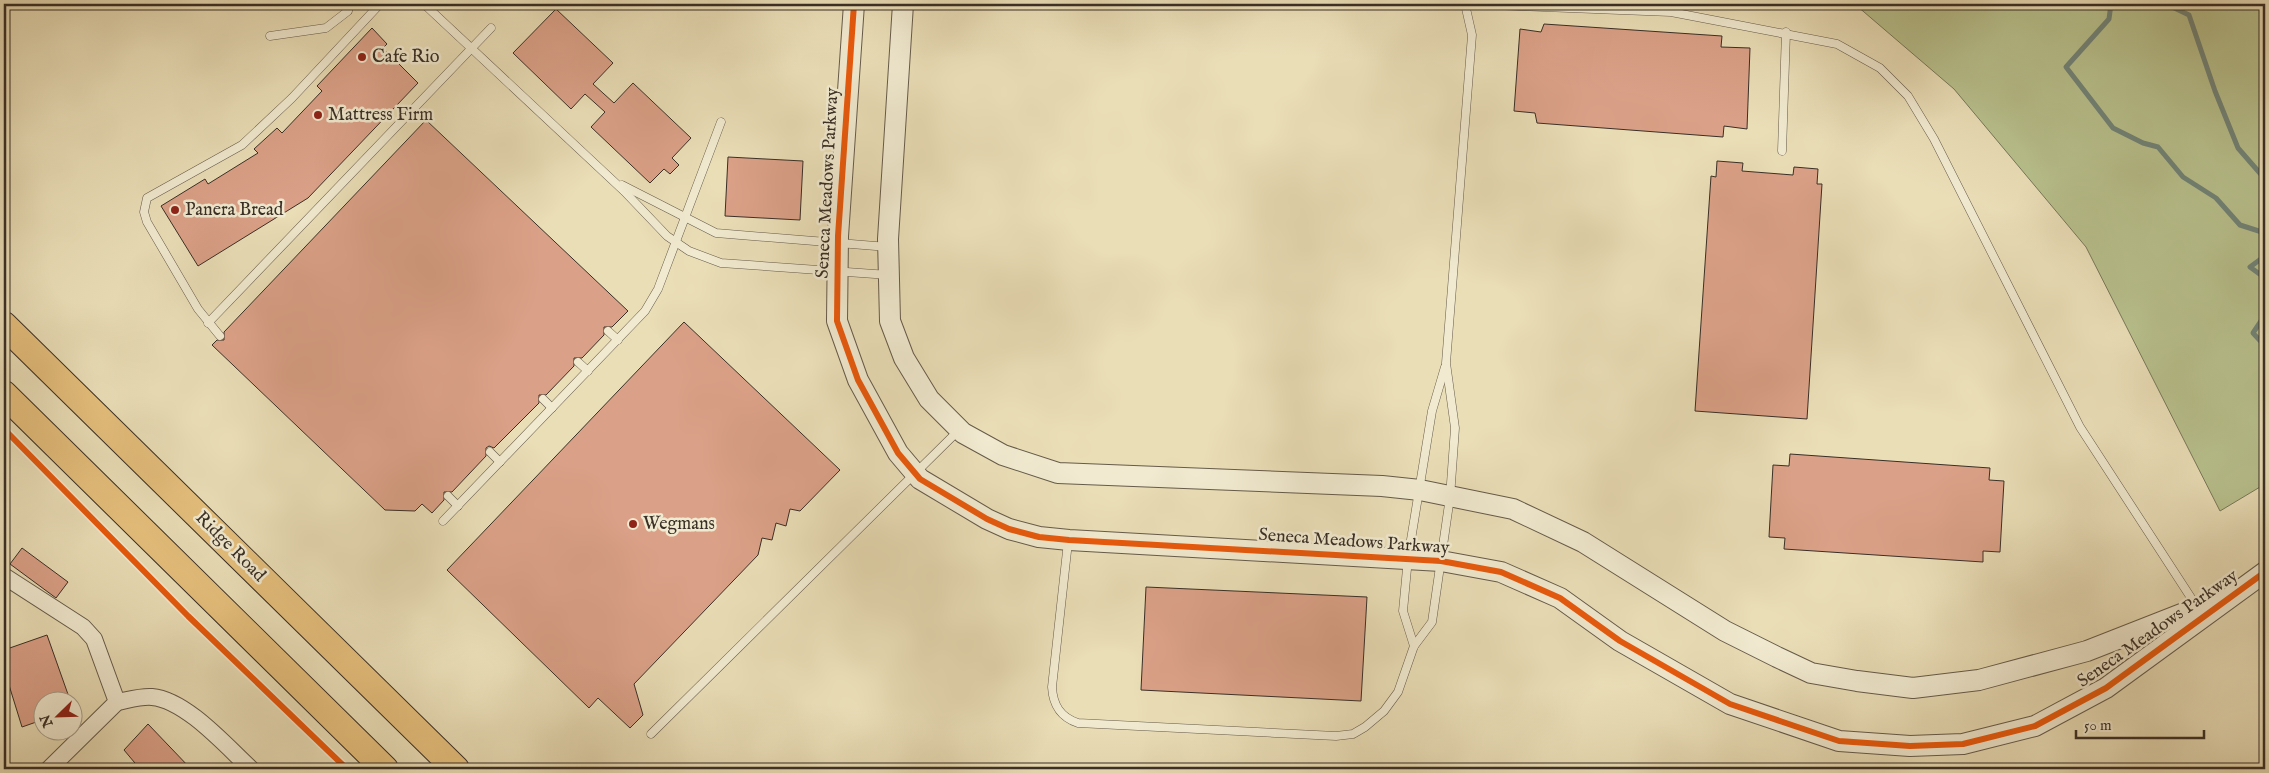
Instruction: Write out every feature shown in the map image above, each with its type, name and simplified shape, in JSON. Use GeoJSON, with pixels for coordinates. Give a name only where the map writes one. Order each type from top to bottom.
{"type":"FeatureCollection","features":[{"type":"Feature","properties":{"kind":"highway","name":"Ridge Road"},"geometry":{"type":"LineString","coordinates":[[4,325],[456,769]]}},
{"type":"Feature","properties":{"kind":"highway"},"geometry":{"type":"LineString","coordinates":[[4,394],[385,769]]}},
{"type":"Feature","properties":{"kind":"street","name":"Seneca Meadows Parkway"},"geometry":{"type":"LineString","coordinates":[[854,4],[838,243],[837,321],[858,380],[898,453],[920,479],[986,519],[1009,529],[1039,537],[1069,540],[1408,558],[1441,561],[1501,572],[1560,598],[1620,641],[1730,704],[1839,741],[1910,746],[1963,744],[2035,726],[2106,688],[2265,572]]}},
{"type":"Feature","properties":{"kind":"street","name":"Seneca Meadows Parkway"},"geometry":{"type":"LineString","coordinates":[[903,4],[888,246],[890,321],[904,358],[929,399],[960,429],[1004,455],[1058,474],[1372,486],[1420,490],[1513,509],[1582,542],[1725,631],[1811,673],[1913,688],[1979,680],[2087,651],[2231,596]]}},
{"type":"Feature","properties":{"kind":"street"},"geometry":{"type":"LineString","coordinates":[[4,576],[83,626],[94,639],[117,702]]}},
{"type":"Feature","properties":{"kind":"street"},"geometry":{"type":"LineString","coordinates":[[49,769],[117,702],[150,697],[169,700],[187,712],[251,769]]}},
{"type":"Feature","properties":{"kind":"lane"},"geometry":{"type":"LineString","coordinates":[[270,36],[326,28],[348,11],[349,4]]}},
{"type":"Feature","properties":{"kind":"lane"},"geometry":{"type":"LineString","coordinates":[[220,336],[208,323],[148,222],[144,212],[146,198],[242,144],[292,98],[380,4]]}},
{"type":"Feature","properties":{"kind":"lane"},"geometry":{"type":"LineString","coordinates":[[424,4],[612,179],[647,217],[689,252],[721,263],[889,274]]}},
{"type":"Feature","properties":{"kind":"lane"},"geometry":{"type":"LineString","coordinates":[[1414,646],[1404,611],[1408,558],[1432,410],[1446,363],[1472,35],[1465,4],[1671,12],[1786,32],[1837,44],[1880,68],[1908,96],[1934,139],[2080,427],[2197,608]]}},
{"type":"Feature","properties":{"kind":"lane"},"geometry":{"type":"LineString","coordinates":[[208,323],[491,28]]}},
{"type":"Feature","properties":{"kind":"lane"},"geometry":{"type":"LineString","coordinates":[[1782,151],[1786,32]]}},
{"type":"Feature","properties":{"kind":"lane"},"geometry":{"type":"LineString","coordinates":[[443,522],[645,311],[658,289],[721,122]]}},
{"type":"Feature","properties":{"kind":"lane"},"geometry":{"type":"LineString","coordinates":[[612,179],[716,233],[730,236],[888,246]]}},
{"type":"Feature","properties":{"kind":"lane"},"geometry":{"type":"LineString","coordinates":[[608,331],[618,340]]}},
{"type":"Feature","properties":{"kind":"lane"},"geometry":{"type":"LineString","coordinates":[[578,362],[588,371]]}},
{"type":"Feature","properties":{"kind":"lane"},"geometry":{"type":"LineString","coordinates":[[1069,540],[1052,687],[1052,700],[1068,720],[1316,736],[1353,734],[1375,719],[1398,692],[1414,646],[1432,622],[1450,496],[1455,428],[1446,363]]}},
{"type":"Feature","properties":{"kind":"lane"},"geometry":{"type":"LineString","coordinates":[[542,399],[552,408]]}},
{"type":"Feature","properties":{"kind":"lane"},"geometry":{"type":"LineString","coordinates":[[651,734],[960,429]]}},
{"type":"Feature","properties":{"kind":"lane"},"geometry":{"type":"LineString","coordinates":[[490,452],[500,462]]}},
{"type":"Feature","properties":{"kind":"lane"},"geometry":{"type":"LineString","coordinates":[[448,496],[458,506]]}},
{"type":"Feature","properties":{"kind":"green space"},"geometry":{"type":"Polygon","coordinates":[[[1845,4],[2265,4],[2265,484],[2220,511],[2086,247],[1954,89],[1857,6],[1845,4]]]}},
{"type":"Feature","properties":{"kind":"building"},"geometry":{"type":"Polygon","coordinates":[[[556,9],[613,63],[593,84],[614,103],[633,83],[691,138],[672,158],[679,165],[670,174],[664,169],[650,183],[591,127],[605,112],[585,94],[571,109],[513,53],[556,9]]]}},
{"type":"Feature","properties":{"kind":"building"},"geometry":{"type":"Polygon","coordinates":[[[1544,24],[1722,36],[1721,47],[1750,48],[1747,129],[1724,126],[1723,137],[1537,123],[1535,113],[1514,111],[1520,29],[1541,32],[1544,24]]]}},
{"type":"Feature","properties":{"kind":"building"},"geometry":{"type":"Polygon","coordinates":[[[372,28],[387,44],[383,48],[418,83],[308,198],[198,266],[161,206],[205,179],[208,184],[258,153],[254,149],[277,128],[282,133],[322,91],[317,86],[372,28]]]}},
{"type":"Feature","properties":{"kind":"building"},"geometry":{"type":"Polygon","coordinates":[[[426,120],[628,311],[612,327],[604,327],[604,335],[582,358],[574,358],[574,366],[546,395],[539,395],[539,403],[494,448],[489,446],[486,448],[486,456],[452,492],[444,492],[444,500],[432,513],[422,504],[415,511],[385,510],[212,345],[217,340],[224,340],[224,332],[426,120]]]}},
{"type":"Feature","properties":{"kind":"building"},"geometry":{"type":"Polygon","coordinates":[[[728,157],[803,161],[800,220],[725,216],[728,157]]]}},
{"type":"Feature","properties":{"kind":"building"},"geometry":{"type":"Polygon","coordinates":[[[1717,161],[1743,163],[1742,171],[1793,175],[1794,167],[1818,169],[1817,184],[1822,184],[1807,419],[1695,411],[1711,176],[1716,177],[1717,161]]]}},
{"type":"Feature","properties":{"kind":"building","name":"Wegmans"},"geometry":{"type":"Polygon","coordinates":[[[684,322],[840,470],[800,511],[790,509],[786,526],[776,523],[772,540],[762,538],[758,555],[634,684],[643,715],[630,728],[598,698],[589,708],[447,570],[684,322]]]}},
{"type":"Feature","properties":{"kind":"building"},"geometry":{"type":"Polygon","coordinates":[[[1790,454],[1990,468],[1989,480],[2004,481],[2000,552],[1983,551],[1983,562],[1784,549],[1785,538],[1769,537],[1773,465],[1789,466],[1790,454]]]}},
{"type":"Feature","properties":{"kind":"building"},"geometry":{"type":"Polygon","coordinates":[[[22,548],[68,582],[56,598],[10,564],[22,548]]]}},
{"type":"Feature","properties":{"kind":"building"},"geometry":{"type":"Polygon","coordinates":[[[1146,587],[1367,597],[1361,701],[1141,690],[1146,587]]]}},
{"type":"Feature","properties":{"kind":"building"},"geometry":{"type":"Polygon","coordinates":[[[47,635],[66,690],[32,690],[32,724],[22,727],[4,669],[4,650],[47,635]]]}},
{"type":"Feature","properties":{"kind":"building"},"geometry":{"type":"Polygon","coordinates":[[[148,724],[191,769],[140,769],[124,750],[148,724]]]}},
{"type":"Feature","properties":{"kind":"waterway"},"geometry":{"type":"LineString","coordinates":[[2111,4],[2109,19],[2066,67],[2113,128],[2143,143],[2158,147],[2183,177],[2216,198],[2240,225],[2265,233]]}},
{"type":"Feature","properties":{"kind":"waterway"},"geometry":{"type":"LineString","coordinates":[[2166,4],[2189,15],[2215,91],[2238,148],[2265,179]]}},
{"type":"Feature","properties":{"kind":"waterway"},"geometry":{"type":"LineString","coordinates":[[2265,256],[2250,267],[2265,278]]}},
{"type":"Feature","properties":{"kind":"waterway"},"geometry":{"type":"LineString","coordinates":[[2265,315],[2253,333],[2265,346]]}},
{"type":"Feature","properties":{"kind":"cycle path"},"geometry":{"type":"LineString","coordinates":[[854,4],[838,236],[837,321],[858,380],[898,453],[920,479],[987,519],[1009,529],[1039,537],[1069,540],[1441,561],[1501,572],[1560,598],[1620,641],[1730,704],[1839,741],[1910,746],[1963,744],[2035,726],[2106,688],[2265,572]]}},
{"type":"Feature","properties":{"kind":"cycle path"},"geometry":{"type":"LineString","coordinates":[[4,429],[188,616],[347,769]]}},
{"type":"Feature","properties":{"kind":"place","name":"Cafe Rio"},"geometry":{"type":"Point","coordinates":[362,57]}},
{"type":"Feature","properties":{"kind":"place","name":"Mattress Firm"},"geometry":{"type":"Point","coordinates":[318,115]}},
{"type":"Feature","properties":{"kind":"place","name":"Panera Bread"},"geometry":{"type":"Point","coordinates":[175,210]}},
{"type":"Feature","properties":{"kind":"place","name":"Wegmans"},"geometry":{"type":"Point","coordinates":[633,524]}}]}
